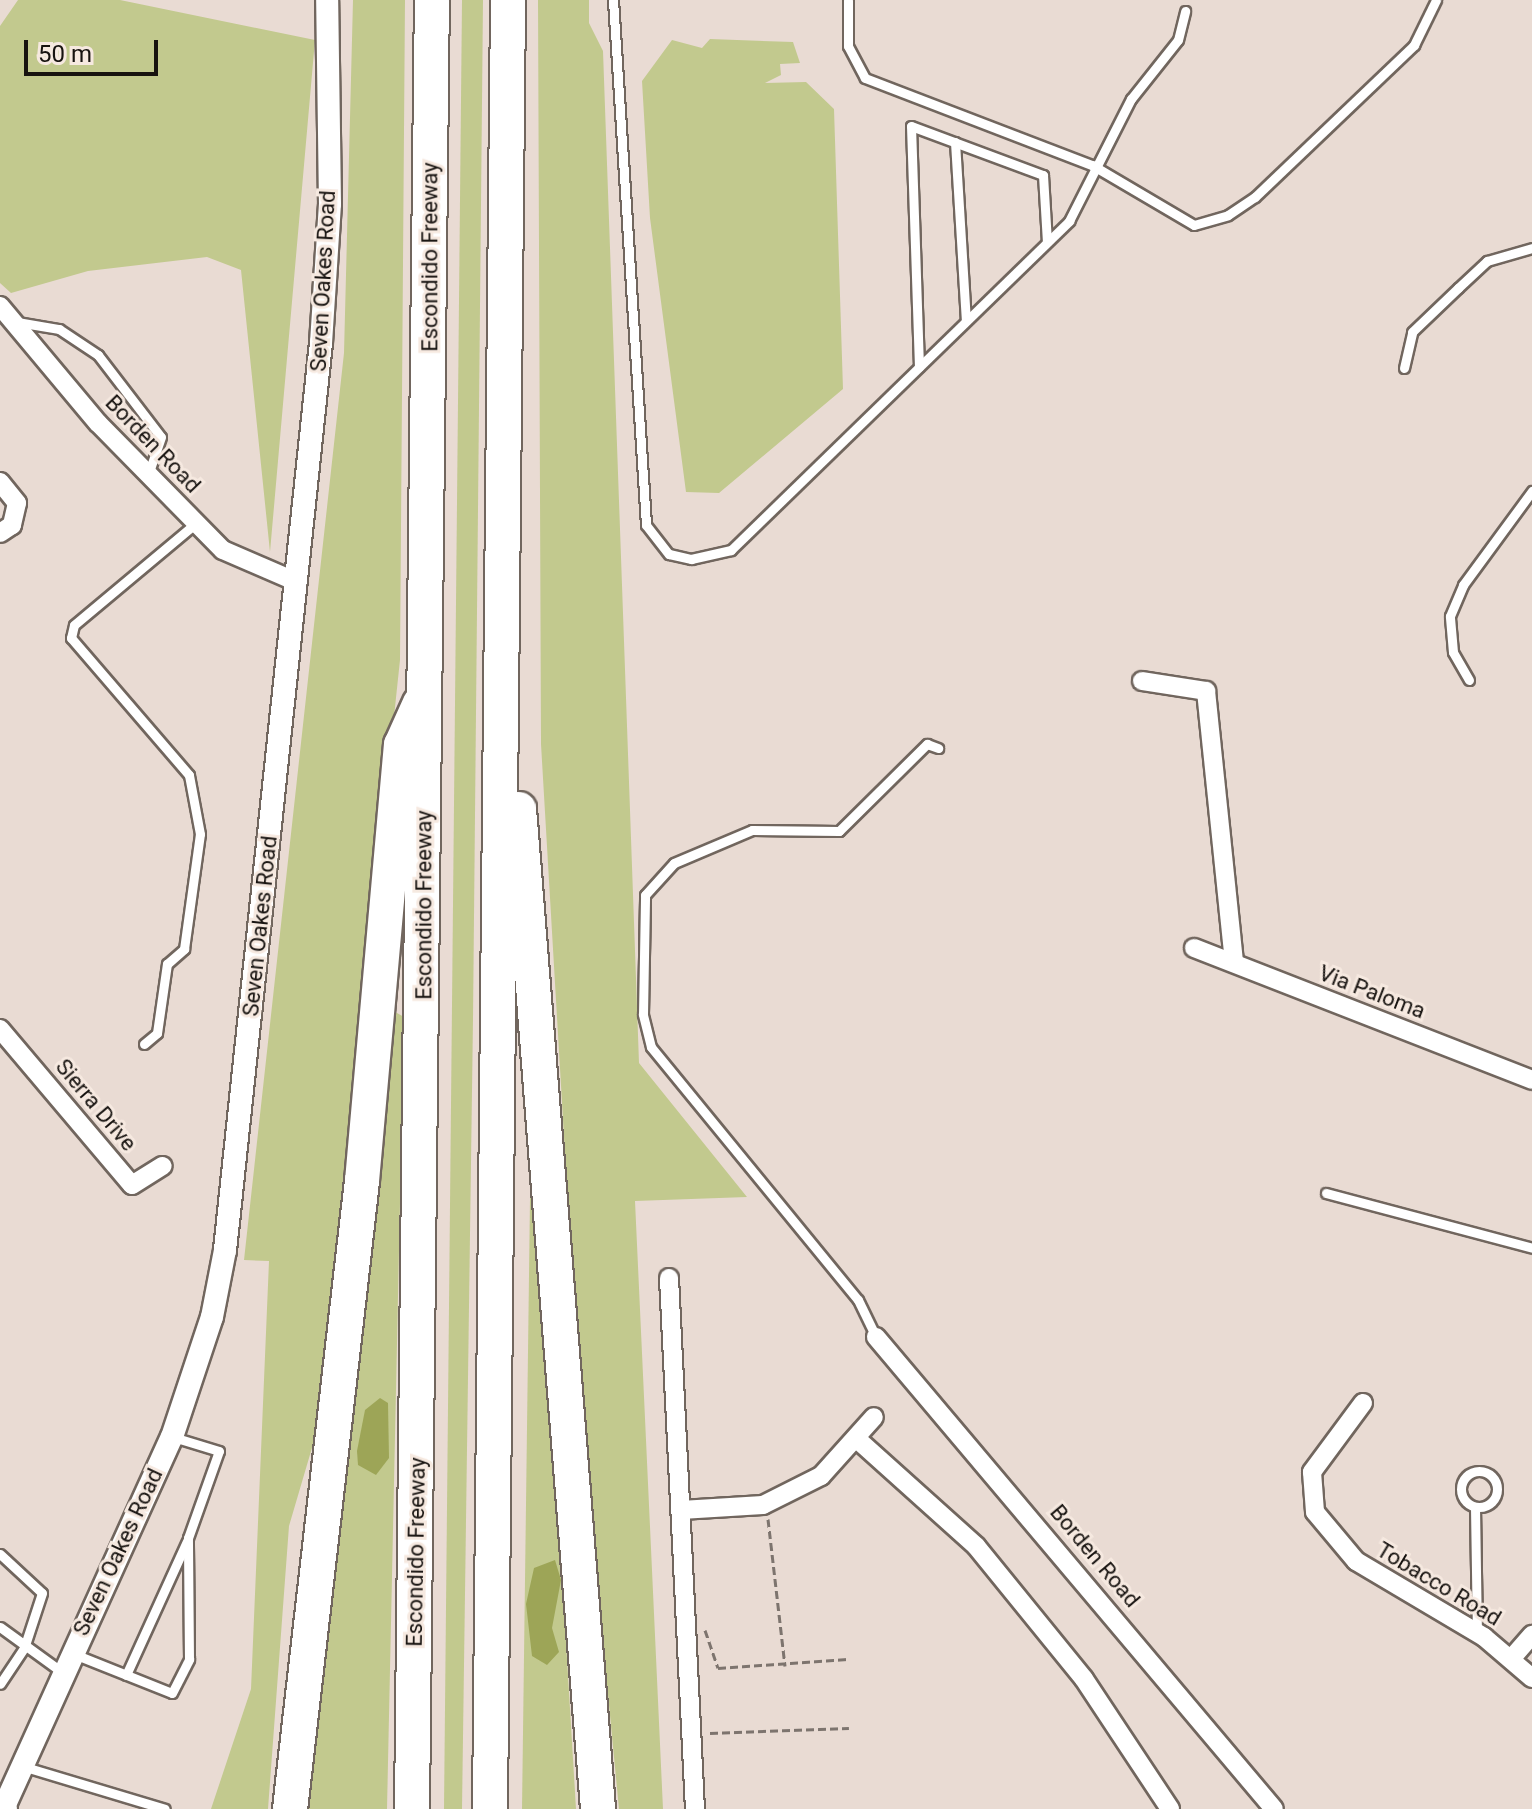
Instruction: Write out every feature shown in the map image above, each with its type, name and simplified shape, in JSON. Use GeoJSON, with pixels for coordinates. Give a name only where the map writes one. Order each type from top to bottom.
{"type":"FeatureCollection","features":[{"type":"Feature","properties":{"kind":"highway","name":"Escondido Freeway"},"geometry":{"type":"LineString","coordinates":[[412,1809],[432,0]]}},
{"type":"Feature","properties":{"kind":"highway"},"geometry":{"type":"LineString","coordinates":[[490,1809],[508,0]]}},
{"type":"Feature","properties":{"kind":"highway"},"geometry":{"type":"LineString","coordinates":[[503,659],[541,1032],[598,1809]]}},
{"type":"Feature","properties":{"kind":"highway"},"geometry":{"type":"LineString","coordinates":[[290,1809],[362,1181],[401,745],[425,691]]}},
{"type":"Feature","properties":{"kind":"street","name":"Seven Oakes Road"},"geometry":{"type":"LineString","coordinates":[[2,1809],[66,1662],[172,1437],[212,1317],[225,1250],[297,582],[330,204],[327,0]]}},
{"type":"Feature","properties":{"kind":"street","name":"Borden Road"},"geometry":{"type":"LineString","coordinates":[[0,306],[148,474],[223,550],[262,573],[297,582]]}},
{"type":"Feature","properties":{"kind":"street"},"geometry":{"type":"LineString","coordinates":[[0,482],[17,503],[6,529]]}},
{"type":"Feature","properties":{"kind":"street"},"geometry":{"type":"LineString","coordinates":[[1142,681],[1206,691],[1234,963]]}},
{"type":"Feature","properties":{"kind":"street","name":"Via Paloma"},"geometry":{"type":"LineString","coordinates":[[1194,948],[1532,1080]]}},
{"type":"Feature","properties":{"kind":"street","name":"Sierra Drive"},"geometry":{"type":"LineString","coordinates":[[0,1029],[132,1185],[163,1166]]}},
{"type":"Feature","properties":{"kind":"street"},"geometry":{"type":"LineString","coordinates":[[669,1278],[690,1626],[690,1734],[695,1809]]}},
{"type":"Feature","properties":{"kind":"street","name":"Borden Road"},"geometry":{"type":"LineString","coordinates":[[876,1337],[1271,1808]]}},
{"type":"Feature","properties":{"kind":"street","name":"Tobacco Road"},"geometry":{"type":"LineString","coordinates":[[1363,1403],[1312,1472],[1315,1512],[1356,1561],[1477,1633],[1532,1678]]}},
{"type":"Feature","properties":{"kind":"street"},"geometry":{"type":"LineString","coordinates":[[681,1510],[763,1505],[821,1476],[858,1440],[874,1417]]}},
{"type":"Feature","properties":{"kind":"street"},"geometry":{"type":"LineString","coordinates":[[858,1440],[976,1546],[1084,1679],[1170,1809]]}},
{"type":"Feature","properties":{"kind":"street"},"geometry":{"type":"LineString","coordinates":[[1511,1659],[1532,1635]]}},
{"type":"Feature","properties":{"kind":"lane"},"geometry":{"type":"LineString","coordinates":[[613,0],[646,525],[657,543],[691,559],[731,550],[1069,221],[1092,165],[1178,40],[1185,11]]}},
{"type":"Feature","properties":{"kind":"lane"},"geometry":{"type":"LineString","coordinates":[[848,0],[848,46],[865,78],[1092,165],[1194,225],[1228,215],[1414,45],[1436,0]]}},
{"type":"Feature","properties":{"kind":"lane"},"geometry":{"type":"LineString","coordinates":[[919,367],[911,126],[1043,175],[1047,242]]}},
{"type":"Feature","properties":{"kind":"lane"},"geometry":{"type":"LineString","coordinates":[[955,142],[966,321]]}},
{"type":"Feature","properties":{"kind":"lane"},"geometry":{"type":"LineString","coordinates":[[1404,368],[1412,332],[1487,261],[1532,248]]}},
{"type":"Feature","properties":{"kind":"lane"},"geometry":{"type":"LineString","coordinates":[[13,322],[59,329],[98,355],[161,437],[148,474]]}},
{"type":"Feature","properties":{"kind":"lane"},"geometry":{"type":"LineString","coordinates":[[1469,680],[1453,652],[1450,616],[1463,585],[1532,491]]}},
{"type":"Feature","properties":{"kind":"lane"},"geometry":{"type":"LineString","coordinates":[[144,1044],[157,1033],[167,964],[184,949],[200,834],[189,775],[71,638],[74,625],[196,523]]}},
{"type":"Feature","properties":{"kind":"lane"},"geometry":{"type":"LineString","coordinates":[[876,1337],[858,1300],[651,1047],[643,1014],[645,895],[674,863],[752,830],[839,831],[927,744],[938,748]]}},
{"type":"Feature","properties":{"kind":"lane"},"geometry":{"type":"LineString","coordinates":[[1326,1193],[1532,1248]]}},
{"type":"Feature","properties":{"kind":"lane"},"geometry":{"type":"LineString","coordinates":[[126,1675],[188,1538],[219,1451],[172,1437]]}},
{"type":"Feature","properties":{"kind":"lane"},"geometry":{"type":"LineString","coordinates":[[1485,1472],[1497,1491],[1492,1502],[1475,1507],[1465,1501],[1461,1484],[1467,1475],[1485,1472]]}},
{"type":"Feature","properties":{"kind":"lane"},"geometry":{"type":"LineString","coordinates":[[1475,1507],[1477,1633]]}},
{"type":"Feature","properties":{"kind":"lane"},"geometry":{"type":"LineString","coordinates":[[0,1627],[24,1648],[66,1662],[126,1675],[172,1693],[189,1659],[188,1538]]}},
{"type":"Feature","properties":{"kind":"lane"},"geometry":{"type":"LineString","coordinates":[[0,1554],[42,1593],[24,1648],[0,1684]]}},
{"type":"Feature","properties":{"kind":"lane"},"geometry":{"type":"LineString","coordinates":[[22,1766],[165,1809]]}},
{"type":"Feature","properties":{"kind":"path"},"geometry":{"type":"LineString","coordinates":[[763,1505],[776,1541],[785,1666]]}},
{"type":"Feature","properties":{"kind":"path"},"geometry":{"type":"LineString","coordinates":[[690,1626],[710,1631],[718,1668],[785,1666],[848,1659]]}},
{"type":"Feature","properties":{"kind":"path"},"geometry":{"type":"LineString","coordinates":[[690,1734],[849,1728]]}},
{"type":"Feature","properties":{"kind":"green space"},"geometry":{"type":"Polygon","coordinates":[[[18,0],[120,0],[315,40],[270,552],[241,270],[207,257],[88,271],[11,293],[0,283],[0,26],[18,0]]]}},
{"type":"Feature","properties":{"kind":"green space"},"geometry":{"type":"Polygon","coordinates":[[[353,0],[405,0],[400,660],[319,1424],[289,1526],[268,1809],[211,1809],[251,1689],[269,1261],[244,1260],[344,353],[353,0]]]}},
{"type":"Feature","properties":{"kind":"green space"},"geometry":{"type":"Polygon","coordinates":[[[462,0],[483,0],[473,1019],[462,1809],[444,1809],[462,0]]]}},
{"type":"Feature","properties":{"kind":"green space"},"geometry":{"type":"Polygon","coordinates":[[[538,0],[589,0],[589,23],[603,51],[639,1063],[747,1197],[635,1201],[663,1809],[619,1809],[579,1393],[541,744],[538,0]]]}},
{"type":"Feature","properties":{"kind":"green space"},"geometry":{"type":"Polygon","coordinates":[[[710,39],[793,42],[800,63],[780,64],[781,75],[765,83],[806,82],[834,109],[843,389],[719,493],[686,492],[650,218],[642,81],[672,40],[702,48],[710,39]]]}},
{"type":"Feature","properties":{"kind":"green space"},"geometry":{"type":"Polygon","coordinates":[[[390,1009],[404,1017],[387,1809],[308,1809],[390,1009]]]}},
{"type":"Feature","properties":{"kind":"green space"},"geometry":{"type":"Polygon","coordinates":[[[531,1123],[562,1575],[576,1809],[522,1809],[531,1123]]]}},
{"type":"Feature","properties":{"kind":"green space"},"geometry":{"type":"Polygon","coordinates":[[[380,1398],[388,1403],[389,1458],[376,1475],[358,1465],[357,1451],[365,1410],[380,1398]]]}},
{"type":"Feature","properties":{"kind":"green space"},"geometry":{"type":"Polygon","coordinates":[[[555,1560],[561,1580],[552,1628],[559,1652],[547,1665],[532,1656],[526,1604],[534,1568],[555,1560]]]}}]}
